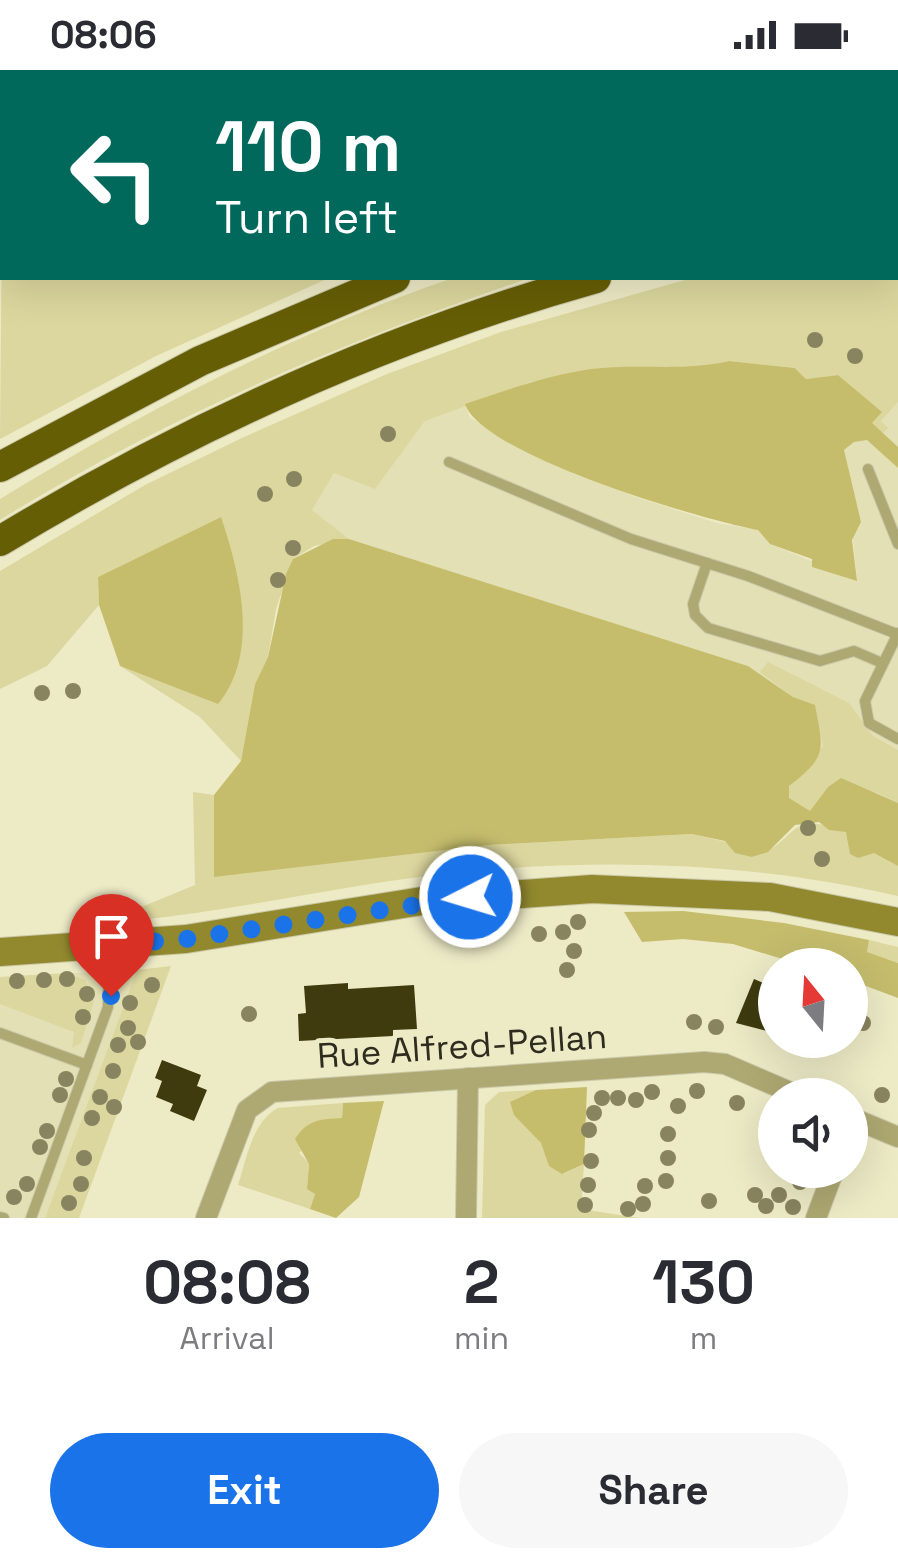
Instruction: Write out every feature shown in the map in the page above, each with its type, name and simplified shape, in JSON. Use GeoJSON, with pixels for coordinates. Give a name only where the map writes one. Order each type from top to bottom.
{"type":"FeatureCollection","features":[{"type":"Feature","properties":{"kind":"highway"},"geometry":{"type":"LineString","coordinates":[[0,467],[200,361],[390,280]]}},
{"type":"Feature","properties":{"kind":"highway"},"geometry":{"type":"LineString","coordinates":[[0,540],[154,453],[306,380],[462,319],[589,280]]}},
{"type":"Feature","properties":{"kind":"street"},"geometry":{"type":"LineString","coordinates":[[0,952],[186,939],[432,900],[592,889],[770,898],[898,922]]}},
{"type":"Feature","properties":{"kind":"street","name":"Rue Alfred-Pellan"},"geometry":{"type":"LineString","coordinates":[[206,1218],[246,1110],[264,1096],[282,1090],[714,1062],[758,1079]]}},
{"type":"Feature","properties":{"kind":"street"},"geometry":{"type":"LineString","coordinates":[[466,1218],[468,1078]]}},
{"type":"Feature","properties":{"kind":"street"},"geometry":{"type":"LineString","coordinates":[[868,1127],[898,1137]]}},
{"type":"Feature","properties":{"kind":"street"},"geometry":{"type":"LineString","coordinates":[[816,1218],[827,1188]]}},
{"type":"Feature","properties":{"kind":"lane"},"geometry":{"type":"LineString","coordinates":[[449,462],[631,539],[898,634],[865,701],[865,714],[875,728],[898,739]]}},
{"type":"Feature","properties":{"kind":"lane"},"geometry":{"type":"LineString","coordinates":[[868,468],[898,544]]}},
{"type":"Feature","properties":{"kind":"lane"},"geometry":{"type":"LineString","coordinates":[[707,563],[693,604],[695,615],[708,628],[820,660],[854,651],[882,663]]}},
{"type":"Feature","properties":{"kind":"lane"},"geometry":{"type":"LineString","coordinates":[[30,1218],[111,996],[109,945]]}},
{"type":"Feature","properties":{"kind":"lane"},"geometry":{"type":"LineString","coordinates":[[0,1034],[87,1065]]}},
{"type":"Feature","properties":{"kind":"shaded area"},"geometry":{"type":"Polygon","coordinates":[[[1,280],[325,280],[156,356],[0,439],[1,280]]]}},
{"type":"Feature","properties":{"kind":"shaded area"},"geometry":{"type":"Polygon","coordinates":[[[447,280],[525,280],[325,355],[192,414],[0,520],[0,499],[109,435],[220,376],[394,299],[447,280]]]}},
{"type":"Feature","properties":{"kind":"shaded area"},"geometry":{"type":"Polygon","coordinates":[[[685,280],[898,280],[898,402],[881,421],[888,428],[883,433],[871,423],[881,412],[838,375],[806,379],[795,368],[729,361],[689,370],[656,367],[531,382],[425,421],[375,489],[334,473],[312,510],[349,539],[314,546],[293,559],[276,609],[268,657],[255,684],[241,761],[200,717],[120,666],[217,703],[221,517],[98,577],[99,605],[47,666],[0,689],[0,571],[145,485],[244,437],[387,374],[501,332],[685,280]]]}},
{"type":"Feature","properties":{"kind":"shaded area"},"geometry":{"type":"Polygon","coordinates":[[[898,303],[898,896],[838,882],[793,697],[748,666],[349,539],[311,510],[334,473],[375,488],[425,421],[465,404],[470,418],[633,496],[717,523],[758,530],[770,544],[857,580],[844,450],[854,442],[898,303]]]}},
{"type":"Feature","properties":{"kind":"shaded area"},"geometry":{"type":"Polygon","coordinates":[[[729,361],[795,368],[806,379],[838,375],[882,412],[872,423],[898,447],[898,468],[867,440],[854,442],[844,450],[861,522],[852,540],[857,581],[812,567],[812,559],[770,544],[758,530],[646,499],[551,464],[480,424],[465,404],[543,379],[591,369],[729,361]]]}},
{"type":"Feature","properties":{"kind":"shaded area"},"geometry":{"type":"Polygon","coordinates":[[[221,517],[239,588],[242,637],[231,684],[218,704],[120,666],[99,605],[98,577],[221,517]]]}},
{"type":"Feature","properties":{"kind":"shaded area"},"geometry":{"type":"Polygon","coordinates":[[[333,539],[349,539],[748,666],[793,697],[815,705],[820,752],[789,786],[789,798],[810,811],[828,787],[841,778],[898,803],[898,866],[874,853],[858,858],[850,854],[846,832],[829,830],[819,822],[795,825],[768,852],[752,857],[735,853],[725,841],[692,834],[489,845],[214,877],[214,795],[241,761],[255,684],[268,657],[286,574],[293,559],[333,539]]]}},
{"type":"Feature","properties":{"kind":"shaded area"},"geometry":{"type":"Polygon","coordinates":[[[768,662],[849,703],[873,736],[898,750],[898,803],[878,793],[828,787],[810,812],[788,798],[789,786],[823,746],[815,706],[793,697],[760,672],[768,662]]]}},
{"type":"Feature","properties":{"kind":"shaded area"},"geometry":{"type":"Polygon","coordinates":[[[193,792],[214,795],[214,876],[489,845],[693,834],[726,842],[752,857],[801,826],[812,824],[847,832],[850,853],[874,853],[898,866],[898,896],[730,870],[559,865],[406,879],[138,920],[139,908],[195,885],[193,792]]]}},
{"type":"Feature","properties":{"kind":"shaded area"},"geometry":{"type":"Polygon","coordinates":[[[683,911],[784,923],[869,940],[868,948],[758,948],[758,952],[733,944],[683,939],[642,942],[624,912],[683,911]]]}},
{"type":"Feature","properties":{"kind":"shaded area"},"geometry":{"type":"Polygon","coordinates":[[[869,940],[898,947],[898,963],[868,953],[869,940]]]}},
{"type":"Feature","properties":{"kind":"shaded area"},"geometry":{"type":"Polygon","coordinates":[[[868,952],[898,963],[898,998],[868,987],[868,952]]]}},
{"type":"Feature","properties":{"kind":"shaded area"},"geometry":{"type":"Polygon","coordinates":[[[171,966],[79,1218],[45,1218],[137,970],[171,966]]]}},
{"type":"Feature","properties":{"kind":"shaded area"},"geometry":{"type":"Polygon","coordinates":[[[137,970],[45,1218],[0,1218],[0,977],[137,970]]]}},
{"type":"Feature","properties":{"kind":"shaded area"},"geometry":{"type":"Polygon","coordinates":[[[67,973],[85,980],[94,1001],[81,1043],[72,1048],[74,1032],[0,1004],[0,977],[67,973]]]}},
{"type":"Feature","properties":{"kind":"shaded area"},"geometry":{"type":"Polygon","coordinates":[[[587,1087],[584,1164],[562,1174],[549,1166],[541,1143],[514,1115],[510,1102],[536,1090],[587,1087]]]}},
{"type":"Feature","properties":{"kind":"shaded area"},"geometry":{"type":"Polygon","coordinates":[[[536,1090],[511,1102],[563,1174],[584,1164],[581,1209],[639,1218],[482,1218],[485,1105],[499,1092],[536,1090]]]}},
{"type":"Feature","properties":{"kind":"shaded area"},"geometry":{"type":"Polygon","coordinates":[[[384,1101],[359,1197],[336,1218],[310,1209],[315,1194],[307,1189],[309,1164],[295,1139],[315,1122],[342,1118],[343,1103],[384,1101]]]}},
{"type":"Feature","properties":{"kind":"shaded area"},"geometry":{"type":"Polygon","coordinates":[[[343,1103],[342,1118],[299,1153],[309,1163],[307,1188],[315,1194],[310,1209],[238,1185],[252,1142],[269,1114],[278,1108],[343,1103]]]}},
{"type":"Feature","properties":{"kind":"building"},"geometry":{"type":"Polygon","coordinates":[[[754,979],[758,981],[758,1029],[736,1023],[754,979]]]}},
{"type":"Feature","properties":{"kind":"building"},"geometry":{"type":"Polygon","coordinates":[[[348,983],[348,989],[414,985],[417,1029],[393,1030],[393,1036],[299,1041],[298,1014],[306,1013],[304,986],[348,983]]]}},
{"type":"Feature","properties":{"kind":"building"},"geometry":{"type":"Polygon","coordinates":[[[162,1060],[201,1075],[197,1086],[207,1090],[194,1121],[170,1111],[173,1104],[156,1097],[162,1081],[155,1078],[162,1060]]]}},
{"type":"Feature","properties":{"kind":"route"},"geometry":{"type":"LineString","coordinates":[[111,996],[109,945],[186,939],[422,901],[470,897]]}}]}
